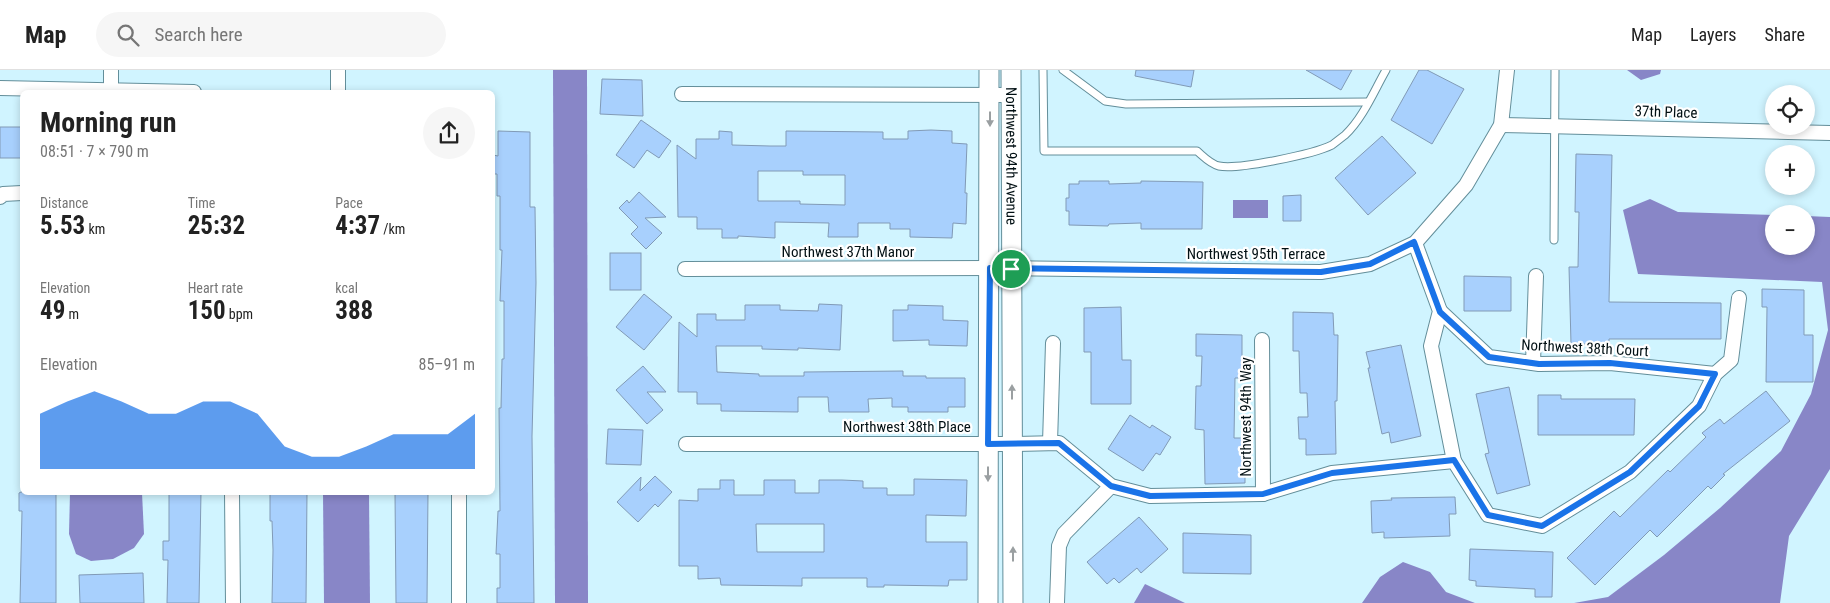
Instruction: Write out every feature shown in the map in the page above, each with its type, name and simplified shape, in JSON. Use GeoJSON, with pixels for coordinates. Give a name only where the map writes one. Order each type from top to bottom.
{"type":"FeatureCollection","features":[{"type":"Feature","properties":{"kind":"street"},"geometry":{"type":"LineString","coordinates":[[111,70],[111,90]]}},
{"type":"Feature","properties":{"kind":"street"},"geometry":{"type":"LineString","coordinates":[[338,70],[338,90]]}},
{"type":"Feature","properties":{"kind":"street","name":"Northwest 94th Avenue"},"geometry":{"type":"LineString","coordinates":[[988,603],[989,70]]}},
{"type":"Feature","properties":{"kind":"street","name":"Northwest 94th Avenue"},"geometry":{"type":"LineString","coordinates":[[1011,70],[1013,603]]}},
{"type":"Feature","properties":{"kind":"street","name":"Northwest 95th Terrace"},"geometry":{"type":"LineString","coordinates":[[1011,269],[1321,272],[1370,264],[1414,242],[1466,185],[1502,125],[1507,70]]}},
{"type":"Feature","properties":{"kind":"street"},"geometry":{"type":"LineString","coordinates":[[0,88],[56,90]]}},
{"type":"Feature","properties":{"kind":"street"},"geometry":{"type":"LineString","coordinates":[[682,94],[1011,95]]}},
{"type":"Feature","properties":{"kind":"street","name":"37th Place"},"geometry":{"type":"LineString","coordinates":[[1502,125],[1830,133]]}},
{"type":"Feature","properties":{"kind":"street"},"geometry":{"type":"LineString","coordinates":[[0,197],[3,194],[20,193]]}},
{"type":"Feature","properties":{"kind":"street"},"geometry":{"type":"LineString","coordinates":[[1414,242],[1440,312],[1431,346],[1454,460],[1488,515],[1542,526],[1630,472],[1699,406],[1715,374],[1731,360],[1739,298]]}},
{"type":"Feature","properties":{"kind":"street","name":"Northwest 37th Manor"},"geometry":{"type":"LineString","coordinates":[[685,269],[1011,269]]}},
{"type":"Feature","properties":{"kind":"street"},"geometry":{"type":"LineString","coordinates":[[1533,363],[1536,276]]}},
{"type":"Feature","properties":{"kind":"street","name":"Northwest 38th Court"},"geometry":{"type":"LineString","coordinates":[[1440,312],[1489,357],[1539,364],[1610,363],[1715,374]]}},
{"type":"Feature","properties":{"kind":"street","name":"Northwest 94th Way"},"geometry":{"type":"LineString","coordinates":[[1262,340],[1263,494]]}},
{"type":"Feature","properties":{"kind":"street"},"geometry":{"type":"LineString","coordinates":[[1050,443],[1053,343]]}},
{"type":"Feature","properties":{"kind":"street","name":"Northwest 38th Place"},"geometry":{"type":"LineString","coordinates":[[686,444],[1059,443],[1111,486],[1150,496],[1263,494],[1332,473],[1454,460]]}},
{"type":"Feature","properties":{"kind":"street"},"geometry":{"type":"LineString","coordinates":[[1057,603],[1058,546],[1064,534],[1111,486]]}},
{"type":"Feature","properties":{"kind":"street"},"geometry":{"type":"LineString","coordinates":[[232,495],[233,603]]}},
{"type":"Feature","properties":{"kind":"street"},"geometry":{"type":"LineString","coordinates":[[459,495],[459,603]]}},
{"type":"Feature","properties":{"kind":"lane"},"geometry":{"type":"LineString","coordinates":[[1043,70],[1044,151],[1196,151],[1218,166],[1260,164],[1332,145],[1345,135],[1358,118],[1386,70]]}},
{"type":"Feature","properties":{"kind":"lane"},"geometry":{"type":"LineString","coordinates":[[1063,70],[1105,101],[1126,104],[1368,102]]}},
{"type":"Feature","properties":{"kind":"lane"},"geometry":{"type":"LineString","coordinates":[[1554,240],[1555,70]]}},
{"type":"Feature","properties":{"kind":"shaded area"},"geometry":{"type":"Polygon","coordinates":[[[553,70],[587,70],[588,603],[555,603],[553,70]]]}},
{"type":"Feature","properties":{"kind":"shaded area"},"geometry":{"type":"Polygon","coordinates":[[[1627,70],[1661,70],[1660,74],[1641,80],[1627,70]]]}},
{"type":"Feature","properties":{"kind":"shaded area"},"geometry":{"type":"Polygon","coordinates":[[[1650,199],[1678,212],[1765,215],[1765,255],[1815,255],[1815,216],[1830,217],[1830,469],[1789,536],[1780,603],[1574,603],[1608,597],[1664,555],[1720,508],[1781,451],[1811,394],[1828,330],[1822,282],[1638,274],[1623,210],[1650,199]]]}},
{"type":"Feature","properties":{"kind":"shaded area"},"geometry":{"type":"Polygon","coordinates":[[[1233,200],[1268,200],[1268,218],[1233,218],[1233,200]]]}},
{"type":"Feature","properties":{"kind":"shaded area"},"geometry":{"type":"Polygon","coordinates":[[[70,495],[142,495],[144,534],[134,548],[113,559],[91,561],[76,554],[69,534],[70,495]]]}},
{"type":"Feature","properties":{"kind":"shaded area"},"geometry":{"type":"Polygon","coordinates":[[[323,495],[369,495],[370,603],[324,603],[323,495]]]}},
{"type":"Feature","properties":{"kind":"shaded area"},"geometry":{"type":"Polygon","coordinates":[[[1403,562],[1430,572],[1446,592],[1475,603],[1362,603],[1380,577],[1403,562]]]}},
{"type":"Feature","properties":{"kind":"shaded area"},"geometry":{"type":"Polygon","coordinates":[[[1145,584],[1185,603],[1134,603],[1145,584]]]}},
{"type":"Feature","properties":{"kind":"building"},"geometry":{"type":"Polygon","coordinates":[[[1136,70],[1194,70],[1191,87],[1135,76],[1136,70]]]}},
{"type":"Feature","properties":{"kind":"building"},"geometry":{"type":"Polygon","coordinates":[[[1306,70],[1352,70],[1341,90],[1306,70]]]}},
{"type":"Feature","properties":{"kind":"building"},"geometry":{"type":"Polygon","coordinates":[[[1419,70],[1427,70],[1464,89],[1432,144],[1391,120],[1419,70]]]}},
{"type":"Feature","properties":{"kind":"building"},"geometry":{"type":"Polygon","coordinates":[[[602,79],[642,80],[643,116],[600,114],[602,79]]]}},
{"type":"Feature","properties":{"kind":"building"},"geometry":{"type":"Polygon","coordinates":[[[641,120],[671,141],[659,158],[647,150],[634,168],[616,155],[641,120]]]}},
{"type":"Feature","properties":{"kind":"building"},"geometry":{"type":"Polygon","coordinates":[[[0,127],[20,127],[20,158],[0,158],[0,127]]]}},
{"type":"Feature","properties":{"kind":"building"},"geometry":{"type":"Polygon","coordinates":[[[498,131],[530,132],[530,207],[535,207],[536,283],[532,436],[534,603],[497,603],[497,588],[500,588],[500,554],[496,554],[498,511],[500,511],[499,408],[501,408],[502,359],[504,359],[504,301],[500,301],[502,250],[500,250],[500,196],[497,196],[497,174],[495,174],[495,155],[498,156],[498,131]]]}},
{"type":"Feature","properties":{"kind":"building"},"geometry":{"type":"Polygon","coordinates":[[[719,131],[732,132],[732,145],[786,146],[786,131],[883,132],[883,139],[908,139],[908,131],[952,131],[952,143],[967,144],[966,224],[953,223],[952,238],[910,237],[910,229],[890,229],[890,223],[858,223],[858,237],[828,237],[829,223],[775,222],[775,238],[738,236],[738,238],[722,238],[722,229],[697,229],[697,217],[678,217],[677,145],[696,159],[696,139],[719,139],[719,131]],[[758,171],[758,201],[800,201],[800,204],[845,205],[845,175],[803,175],[803,171],[758,171]]]}},
{"type":"Feature","properties":{"kind":"building"},"geometry":{"type":"Polygon","coordinates":[[[1382,136],[1416,173],[1368,215],[1335,178],[1382,136]]]}},
{"type":"Feature","properties":{"kind":"building"},"geometry":{"type":"Polygon","coordinates":[[[1576,154],[1612,155],[1609,302],[1721,303],[1721,339],[1609,339],[1609,344],[1571,344],[1569,267],[1578,267],[1579,212],[1575,212],[1576,154]]]}},
{"type":"Feature","properties":{"kind":"building"},"geometry":{"type":"Polygon","coordinates":[[[1079,181],[1109,181],[1109,184],[1141,183],[1141,181],[1203,182],[1202,229],[1141,229],[1141,223],[1109,224],[1108,226],[1069,225],[1069,211],[1066,211],[1066,198],[1069,198],[1069,184],[1079,184],[1079,181]]]}},
{"type":"Feature","properties":{"kind":"building"},"geometry":{"type":"Polygon","coordinates":[[[639,192],[666,217],[645,218],[662,233],[646,249],[631,234],[638,227],[619,208],[627,200],[629,203],[639,192]]]}},
{"type":"Feature","properties":{"kind":"building"},"geometry":{"type":"Polygon","coordinates":[[[1301,195],[1301,221],[1283,221],[1283,196],[1301,195]]]}},
{"type":"Feature","properties":{"kind":"building"},"geometry":{"type":"Polygon","coordinates":[[[610,253],[641,253],[641,290],[610,290],[610,253]]]}},
{"type":"Feature","properties":{"kind":"building"},"geometry":{"type":"Polygon","coordinates":[[[1464,276],[1511,277],[1511,311],[1464,311],[1464,276]]]}},
{"type":"Feature","properties":{"kind":"building"},"geometry":{"type":"Polygon","coordinates":[[[1762,289],[1804,290],[1804,335],[1813,335],[1813,382],[1766,382],[1767,307],[1762,307],[1762,289]]]}},
{"type":"Feature","properties":{"kind":"building"},"geometry":{"type":"Polygon","coordinates":[[[644,294],[672,317],[644,350],[616,327],[644,294]]]}},
{"type":"Feature","properties":{"kind":"building"},"geometry":{"type":"Polygon","coordinates":[[[819,304],[842,305],[840,350],[762,349],[762,346],[716,346],[717,372],[759,374],[759,376],[804,376],[804,372],[903,371],[903,376],[965,378],[965,407],[948,407],[948,412],[908,412],[908,407],[892,407],[892,398],[868,399],[869,412],[829,412],[828,397],[798,397],[798,412],[721,411],[721,404],[697,404],[697,392],[678,392],[679,322],[697,337],[697,314],[716,314],[716,320],[745,320],[745,305],[780,305],[780,310],[818,311],[819,304]]]}},
{"type":"Feature","properties":{"kind":"building"},"geometry":{"type":"Polygon","coordinates":[[[908,305],[943,306],[943,320],[968,321],[967,346],[929,345],[929,340],[893,341],[893,310],[908,310],[908,305]]]}},
{"type":"Feature","properties":{"kind":"building"},"geometry":{"type":"Polygon","coordinates":[[[1121,307],[1122,360],[1131,360],[1131,404],[1091,404],[1091,352],[1084,352],[1084,308],[1121,307]]]}},
{"type":"Feature","properties":{"kind":"building"},"geometry":{"type":"Polygon","coordinates":[[[1293,312],[1333,313],[1334,335],[1338,335],[1337,401],[1335,401],[1336,454],[1306,455],[1306,439],[1299,439],[1298,417],[1308,417],[1307,393],[1300,393],[1299,351],[1293,351],[1293,312]]]}},
{"type":"Feature","properties":{"kind":"building"},"geometry":{"type":"Polygon","coordinates":[[[1196,334],[1242,335],[1242,378],[1235,378],[1234,438],[1245,438],[1245,483],[1205,484],[1204,430],[1195,429],[1196,386],[1201,386],[1202,356],[1196,356],[1196,334]]]}},
{"type":"Feature","properties":{"kind":"building"},"geometry":{"type":"Polygon","coordinates":[[[1401,345],[1421,436],[1391,443],[1389,432],[1382,434],[1366,352],[1401,345]]]}},
{"type":"Feature","properties":{"kind":"building"},"geometry":{"type":"Polygon","coordinates":[[[643,366],[666,392],[647,392],[663,410],[647,424],[616,390],[643,366]]]}},
{"type":"Feature","properties":{"kind":"building"},"geometry":{"type":"Polygon","coordinates":[[[1509,387],[1530,485],[1497,494],[1485,454],[1489,453],[1476,394],[1509,387]]]}},
{"type":"Feature","properties":{"kind":"building"},"geometry":{"type":"Polygon","coordinates":[[[1766,391],[1790,421],[1723,474],[1725,475],[1711,489],[1708,486],[1657,537],[1650,530],[1595,585],[1567,558],[1614,511],[1620,517],[1668,470],[1670,472],[1706,437],[1702,433],[1720,419],[1724,424],[1766,391]]]}},
{"type":"Feature","properties":{"kind":"building"},"geometry":{"type":"Polygon","coordinates":[[[1538,395],[1561,395],[1561,399],[1635,399],[1634,435],[1538,435],[1538,395]]]}},
{"type":"Feature","properties":{"kind":"building"},"geometry":{"type":"Polygon","coordinates":[[[1130,415],[1150,428],[1152,425],[1171,437],[1160,455],[1156,453],[1143,471],[1108,449],[1130,415]]]}},
{"type":"Feature","properties":{"kind":"building"},"geometry":{"type":"Polygon","coordinates":[[[608,429],[643,430],[641,465],[606,464],[608,429]]]}},
{"type":"Feature","properties":{"kind":"building"},"geometry":{"type":"Polygon","coordinates":[[[655,476],[672,492],[658,507],[655,504],[638,522],[617,502],[641,477],[640,491],[655,476]]]}},
{"type":"Feature","properties":{"kind":"building"},"geometry":{"type":"Polygon","coordinates":[[[914,479],[967,480],[966,516],[926,515],[926,542],[967,542],[967,580],[949,580],[948,586],[884,585],[884,587],[867,587],[867,578],[802,578],[802,586],[721,585],[720,578],[698,579],[698,566],[679,566],[679,500],[698,501],[698,489],[720,489],[720,480],[734,480],[734,495],[764,495],[764,480],[795,480],[795,493],[819,493],[819,480],[842,480],[863,481],[863,488],[887,488],[887,495],[914,495],[914,479]],[[756,524],[757,552],[824,552],[824,524],[756,524]]]}},
{"type":"Feature","properties":{"kind":"building"},"geometry":{"type":"Polygon","coordinates":[[[19,493],[20,495],[56,495],[56,603],[20,603],[22,511],[19,511],[19,493]]]}},
{"type":"Feature","properties":{"kind":"building"},"geometry":{"type":"Polygon","coordinates":[[[169,495],[201,495],[199,603],[167,603],[168,560],[163,560],[163,541],[169,541],[169,495]]]}},
{"type":"Feature","properties":{"kind":"building"},"geometry":{"type":"Polygon","coordinates":[[[270,495],[307,495],[306,603],[272,603],[273,550],[272,521],[270,521],[270,495]]]}},
{"type":"Feature","properties":{"kind":"building"},"geometry":{"type":"Polygon","coordinates":[[[395,495],[428,495],[427,603],[396,603],[395,495]]]}},
{"type":"Feature","properties":{"kind":"building"},"geometry":{"type":"Polygon","coordinates":[[[1455,497],[1456,514],[1449,514],[1450,536],[1384,538],[1384,532],[1372,533],[1371,501],[1392,500],[1391,498],[1455,497]]]}},
{"type":"Feature","properties":{"kind":"building"},"geometry":{"type":"Polygon","coordinates":[[[1139,517],[1168,549],[1141,573],[1137,568],[1119,583],[1114,578],[1107,584],[1087,562],[1139,517]]]}},
{"type":"Feature","properties":{"kind":"building"},"geometry":{"type":"Polygon","coordinates":[[[1183,533],[1251,535],[1251,574],[1183,573],[1183,533]]]}},
{"type":"Feature","properties":{"kind":"building"},"geometry":{"type":"Polygon","coordinates":[[[1470,549],[1553,552],[1552,597],[1535,597],[1535,589],[1476,586],[1476,581],[1469,580],[1470,549]]]}},
{"type":"Feature","properties":{"kind":"building"},"geometry":{"type":"Polygon","coordinates":[[[143,573],[144,603],[80,603],[79,575],[143,573]]]}},
{"type":"Feature","properties":{"kind":"route"},"geometry":{"type":"LineString","coordinates":[[1414,242],[1440,312],[1489,357],[1539,364],[1610,363],[1715,374],[1699,406],[1630,472],[1542,526],[1488,515],[1454,460],[1332,473],[1263,494],[1150,496],[1111,486],[1059,443],[988,444],[990,268],[1011,269],[1321,272],[1370,264],[1414,242]]}}]}
